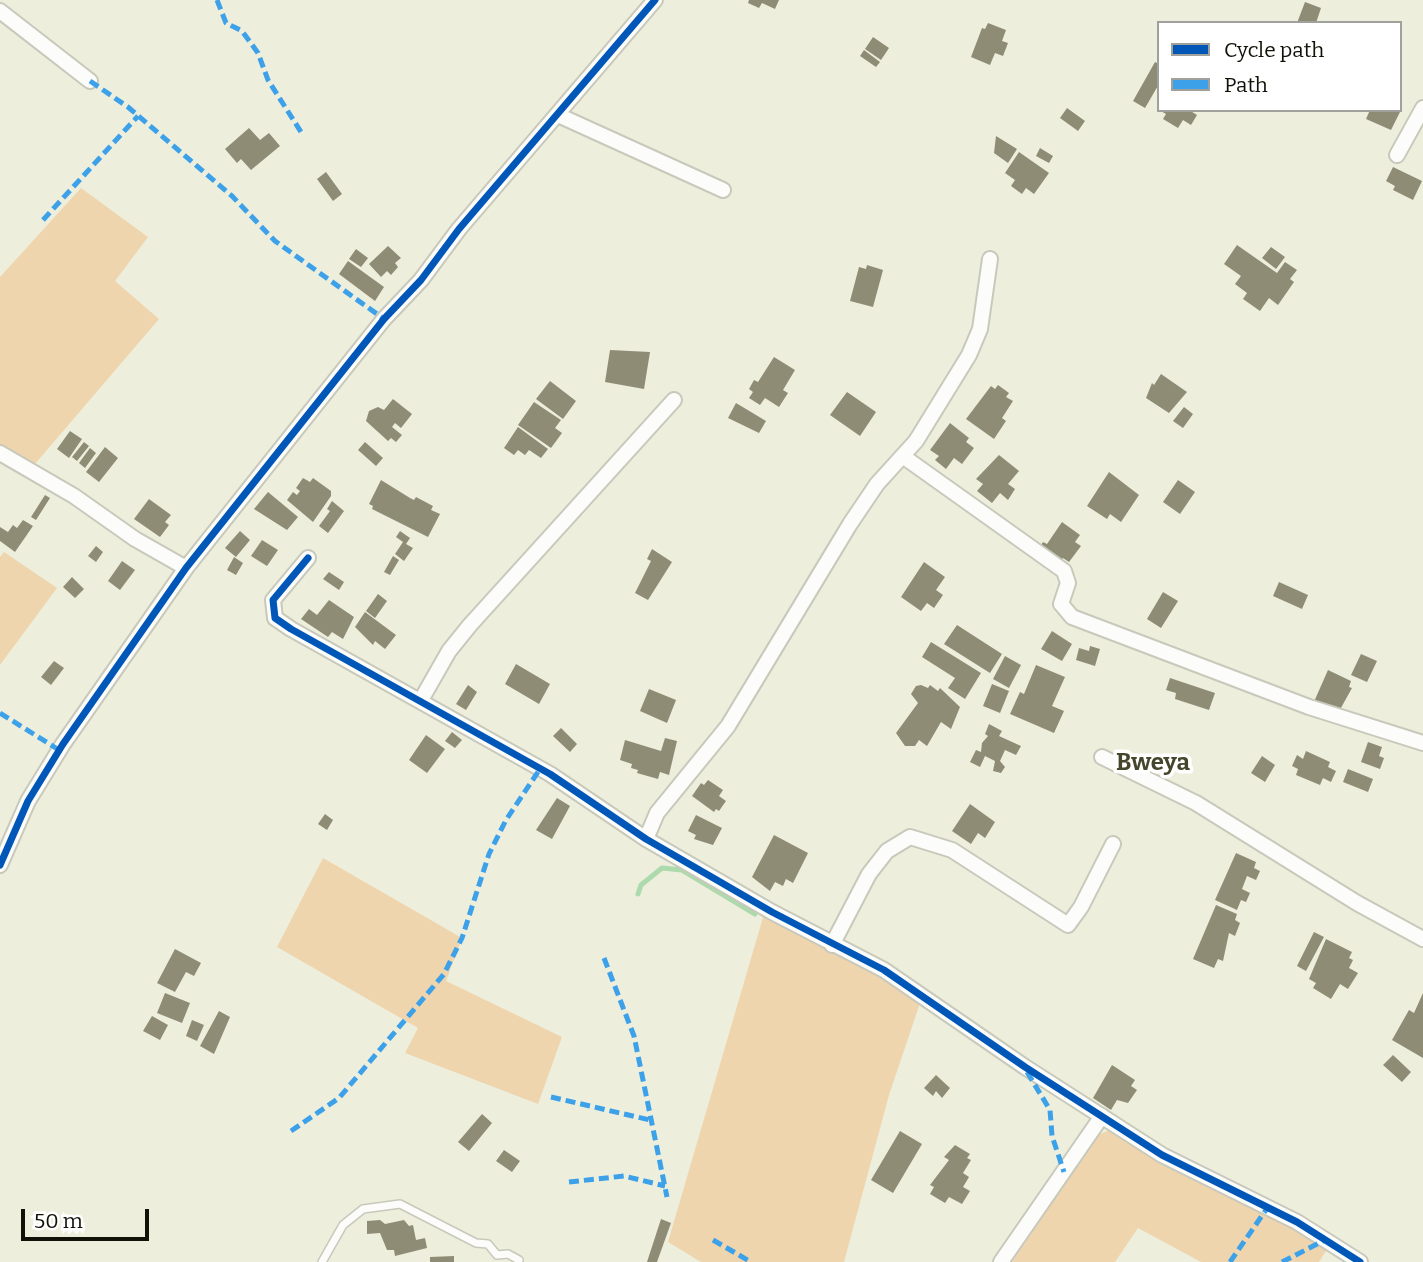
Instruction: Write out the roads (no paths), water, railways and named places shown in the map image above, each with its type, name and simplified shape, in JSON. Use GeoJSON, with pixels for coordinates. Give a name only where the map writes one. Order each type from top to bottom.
{"type":"FeatureCollection","features":[{"type":"Feature","properties":{"kind":"street"},"geometry":{"type":"LineString","coordinates":[[0,865],[28,801],[63,744],[187,568],[384,319],[421,280],[481,202],[655,0]]}},
{"type":"Feature","properties":{"kind":"street"},"geometry":{"type":"LineString","coordinates":[[0,11],[90,80]]}},
{"type":"Feature","properties":{"kind":"street"},"geometry":{"type":"LineString","coordinates":[[1396,155],[1423,108]]}},
{"type":"Feature","properties":{"kind":"street"},"geometry":{"type":"LineString","coordinates":[[558,115],[723,190]]}},
{"type":"Feature","properties":{"kind":"street"},"geometry":{"type":"LineString","coordinates":[[646,839],[657,813],[728,726],[857,514],[884,475],[904,457],[978,337],[990,259]]}},
{"type":"Feature","properties":{"kind":"street"},"geometry":{"type":"LineString","coordinates":[[421,700],[449,651],[470,625],[674,400]]}},
{"type":"Feature","properties":{"kind":"street"},"geometry":{"type":"LineString","coordinates":[[0,453],[74,496],[135,539],[187,568]]}},
{"type":"Feature","properties":{"kind":"street"},"geometry":{"type":"LineString","coordinates":[[904,457],[1063,571],[1068,583],[1062,604],[1072,617],[1309,707],[1423,743]]}},
{"type":"Feature","properties":{"kind":"street"},"geometry":{"type":"LineString","coordinates":[[308,558],[273,600],[275,618],[550,774],[646,839],[832,944],[884,970],[1018,1063],[1162,1155],[1297,1223],[1360,1262]]}},
{"type":"Feature","properties":{"kind":"street"},"geometry":{"type":"LineString","coordinates":[[1102,757],[1196,803],[1346,897],[1423,939]]}},
{"type":"Feature","properties":{"kind":"street"},"geometry":{"type":"LineString","coordinates":[[832,944],[869,874],[887,851],[910,837],[952,850],[1068,925],[1082,907],[1113,844]]}},
{"type":"Feature","properties":{"kind":"street"},"geometry":{"type":"LineString","coordinates":[[1001,1262],[1102,1116]]}},
{"type":"Feature","properties":{"kind":"lane"},"geometry":{"type":"LineString","coordinates":[[322,1262],[343,1225],[363,1209],[400,1205],[476,1243],[488,1244],[497,1255],[508,1254],[519,1260]]}},
{"type":"Feature","properties":{"kind":"waterway"},"geometry":{"type":"LineString","coordinates":[[638,894],[641,885],[662,868],[682,870],[755,914]]}},
{"type":"Feature","properties":{"kind":"district","name":"Bweya"},"geometry":{"type":"Point","coordinates":[1153,763]}}]}
